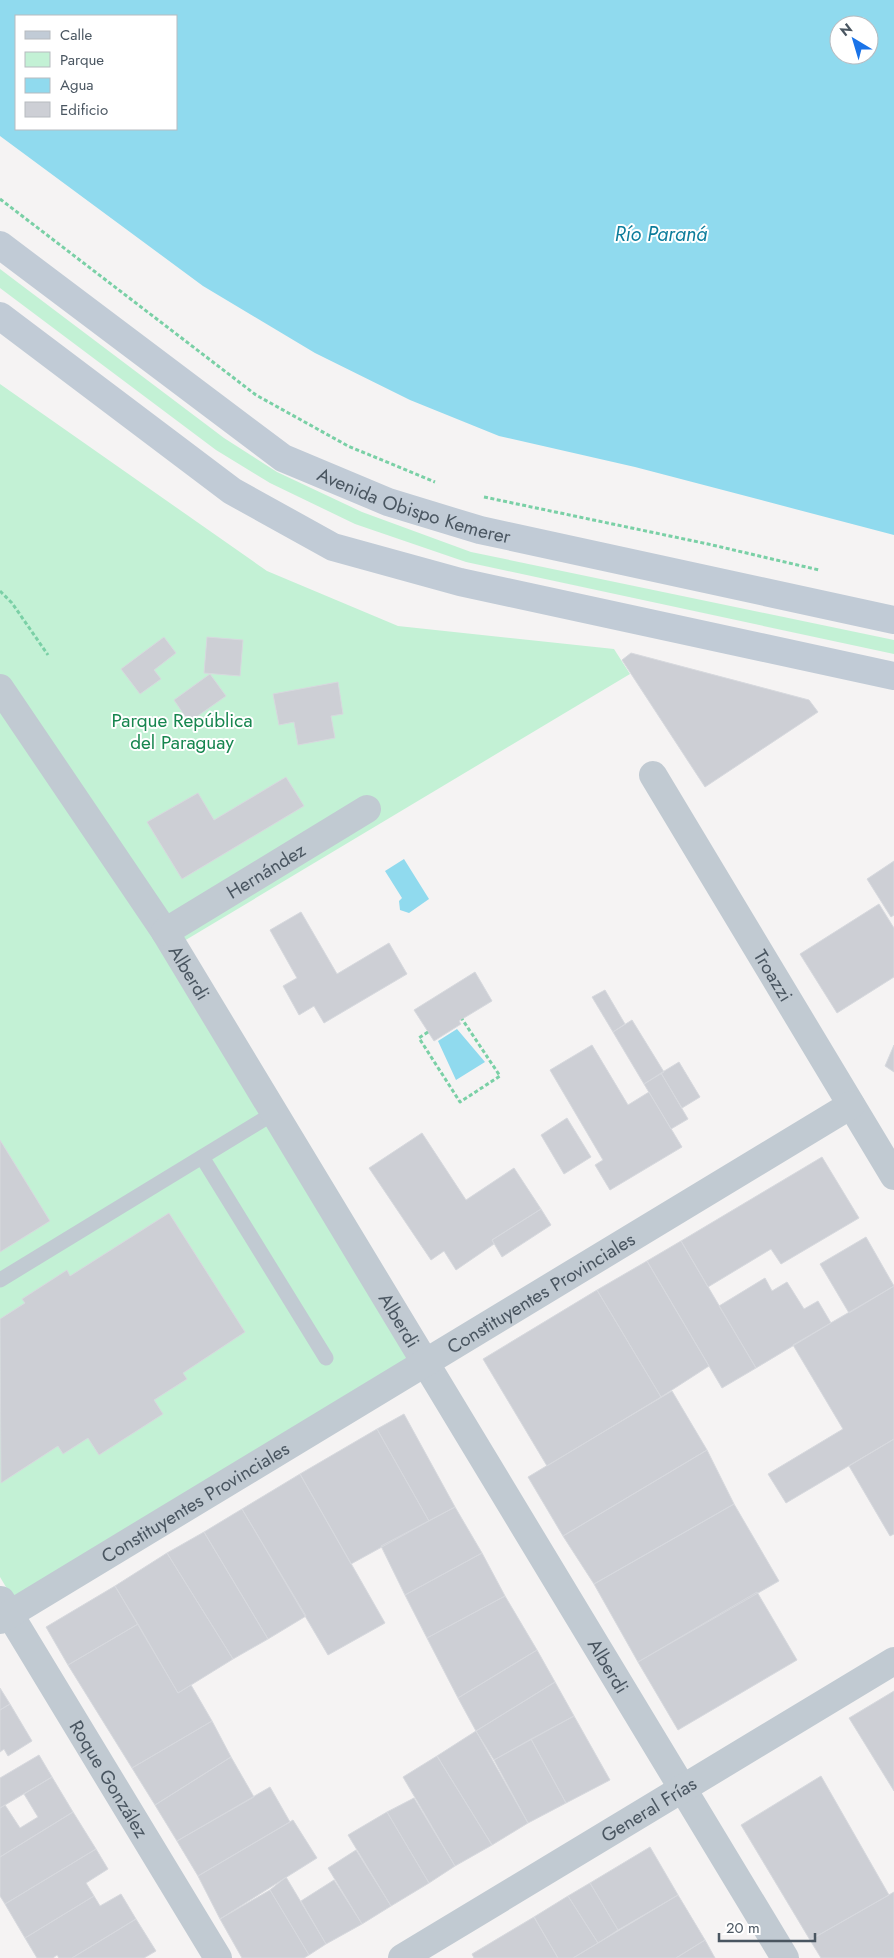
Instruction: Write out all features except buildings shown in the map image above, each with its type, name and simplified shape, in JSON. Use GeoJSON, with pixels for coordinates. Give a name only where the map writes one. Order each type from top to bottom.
{"type":"FeatureCollection","features":[{"type":"Feature","properties":{"kind":"main road","name":"Avenida Obispo Kemerer"},"geometry":{"type":"LineString","coordinates":[[0,245],[283,458],[388,502],[480,530],[894,620]]}},
{"type":"Feature","properties":{"kind":"main road"},"geometry":{"type":"LineString","coordinates":[[0,316],[232,491],[333,547],[460,582],[894,676]]}},
{"type":"Feature","properties":{"kind":"street","name":"Alberdi"},"geometry":{"type":"LineString","coordinates":[[0,688],[165,932],[785,1958]]}},
{"type":"Feature","properties":{"kind":"street","name":"Troazzi"},"geometry":{"type":"LineString","coordinates":[[653,775],[894,1176]]}},
{"type":"Feature","properties":{"kind":"street","name":"Hernández"},"geometry":{"type":"LineString","coordinates":[[165,932],[367,809]]}},
{"type":"Feature","properties":{"kind":"street","name":"Constituyentes Provinciales"},"geometry":{"type":"LineString","coordinates":[[3,1611],[425,1362],[851,1105]]}},
{"type":"Feature","properties":{"kind":"street","name":"Roque González"},"geometry":{"type":"LineString","coordinates":[[3,1611],[218,1958]]}},
{"type":"Feature","properties":{"kind":"street","name":"General Frías"},"geometry":{"type":"LineString","coordinates":[[402,1958],[894,1660]]}},
{"type":"Feature","properties":{"kind":"lane"},"geometry":{"type":"LineString","coordinates":[[0,1280],[274,1114]]}},
{"type":"Feature","properties":{"kind":"lane"},"geometry":{"type":"LineString","coordinates":[[202,1157],[326,1358]]}},
{"type":"Feature","properties":{"kind":"path"},"geometry":{"type":"LineString","coordinates":[[0,199],[256,394],[348,446],[438,484]]}},
{"type":"Feature","properties":{"kind":"path"},"geometry":{"type":"LineString","coordinates":[[476,495],[708,544],[824,571]]}},
{"type":"Feature","properties":{"kind":"path"},"geometry":{"type":"LineString","coordinates":[[0,590],[12,603],[48,656]]}},
{"type":"Feature","properties":{"kind":"path"},"geometry":{"type":"LineString","coordinates":[[428,1032],[419,1038],[460,1102],[500,1076],[462,1019]]}},
{"type":"Feature","properties":{"kind":"green space"},"geometry":{"type":"Polygon","coordinates":[[[0,269],[224,438],[277,472],[362,512],[471,552],[894,640],[894,654],[466,562],[355,524],[270,483],[216,450],[0,288],[0,269]]]}},
{"type":"Feature","properties":{"kind":"green space","name":"Parque República del Paraguay"},"geometry":{"type":"Polygon","coordinates":[[[0,384],[267,571],[398,626],[614,649],[630,674],[184,941],[419,1364],[19,1609],[0,1577],[0,384]]]}},
{"type":"Feature","properties":{"kind":"water","name":"Río Paraná"},"geometry":{"type":"Polygon","coordinates":[[[0,0],[894,0],[894,535],[635,467],[499,436],[410,400],[315,353],[203,286],[0,136],[0,0]]]}},
{"type":"Feature","properties":{"kind":"water"},"geometry":{"type":"Polygon","coordinates":[[[404,859],[429,899],[409,913],[400,910],[399,901],[402,898],[385,871],[404,859]]]}},
{"type":"Feature","properties":{"kind":"water"},"geometry":{"type":"Polygon","coordinates":[[[457,1029],[485,1062],[456,1080],[438,1041],[457,1029]]]}}]}
